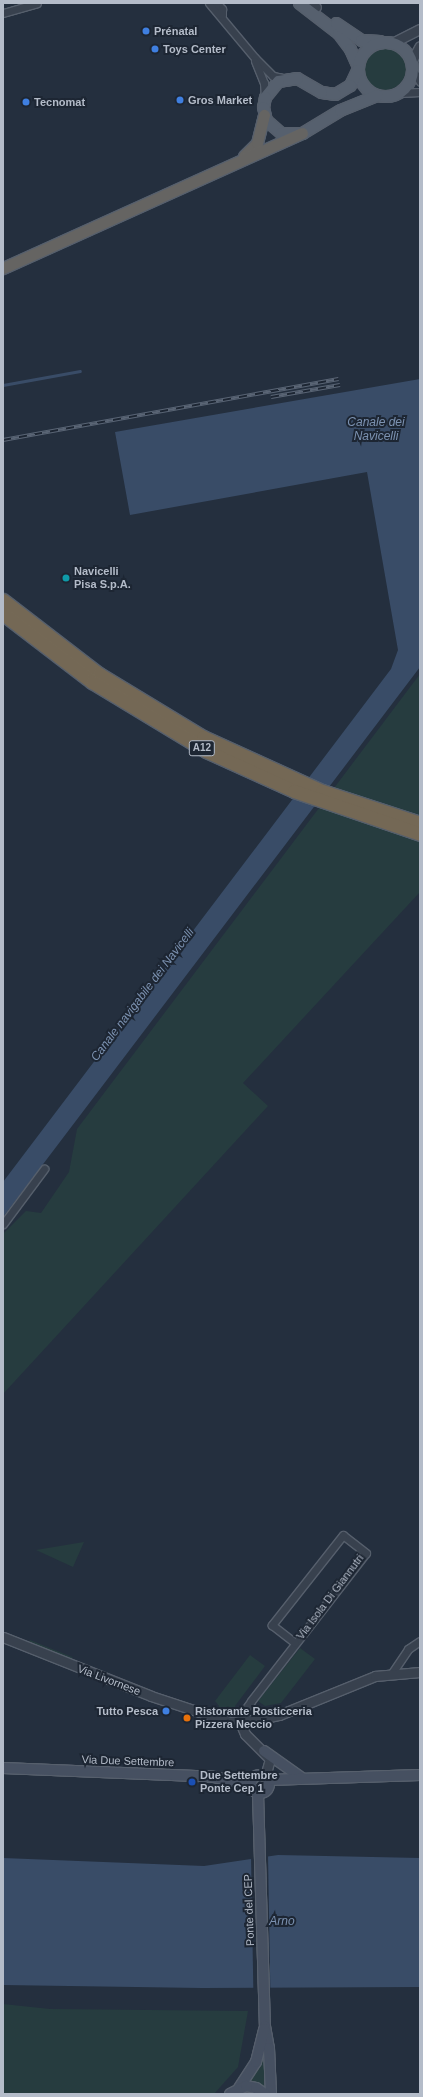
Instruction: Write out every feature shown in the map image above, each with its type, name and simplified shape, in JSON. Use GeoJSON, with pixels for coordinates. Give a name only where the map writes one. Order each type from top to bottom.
{"type":"FeatureCollection","features":[{"type":"Feature","properties":{"kind":"highway"},"geometry":{"type":"LineString","coordinates":[[236,163],[257,143],[264,115]]}},
{"type":"Feature","properties":{"kind":"highway"},"geometry":{"type":"LineString","coordinates":[[3,268],[302,133]]}},
{"type":"Feature","properties":{"kind":"highway","name":"A12"},"geometry":{"type":"LineString","coordinates":[[3,600],[99,674],[204,737],[322,791],[420,823]]}},
{"type":"Feature","properties":{"kind":"highway","name":"A12"},"geometry":{"type":"LineString","coordinates":[[3,614],[67,665],[119,701],[206,751],[294,791],[420,834]]}},
{"type":"Feature","properties":{"kind":"main road"},"geometry":{"type":"LineString","coordinates":[[299,3],[312,6],[354,36],[388,42],[404,50],[412,66],[409,83],[399,93],[377,96],[340,110],[302,133],[281,133],[269,125],[264,115],[265,97],[274,84],[287,78],[297,78],[321,92],[335,94],[350,85],[366,49],[388,42]]}},
{"type":"Feature","properties":{"kind":"main road"},"geometry":{"type":"LineString","coordinates":[[312,6],[341,37],[357,68],[364,87],[377,96]]}},
{"type":"Feature","properties":{"kind":"main road"},"geometry":{"type":"LineString","coordinates":[[264,1751],[302,1778]]}},
{"type":"Feature","properties":{"kind":"main road","name":"Via Due Settembre"},"geometry":{"type":"LineString","coordinates":[[3,1768],[226,1778],[251,1785]]}},
{"type":"Feature","properties":{"kind":"main road"},"geometry":{"type":"LineString","coordinates":[[267,1779],[268,1789],[258,1793],[251,1785],[255,1777],[267,1779],[420,1775]]}},
{"type":"Feature","properties":{"kind":"main road","name":"Ponte del CEP"},"geometry":{"type":"LineString","coordinates":[[258,1793],[265,2026],[269,2048],[271,2094]]}},
{"type":"Feature","properties":{"kind":"main road","name":"Ponte del CEP"},"geometry":{"type":"LineString","coordinates":[[239,2088],[256,2062],[265,2026]]}},
{"type":"Feature","properties":{"kind":"main road"},"geometry":{"type":"LineString","coordinates":[[230,2094],[239,2088],[251,2087],[265,2094]]}},
{"type":"Feature","properties":{"kind":"street"},"geometry":{"type":"LineString","coordinates":[[3,13],[37,3]]}},
{"type":"Feature","properties":{"kind":"street"},"geometry":{"type":"LineString","coordinates":[[209,3],[222,15],[255,58],[273,76],[287,78]]}},
{"type":"Feature","properties":{"kind":"street"},"geometry":{"type":"LineString","coordinates":[[217,3],[222,9],[222,15]]}},
{"type":"Feature","properties":{"kind":"street"},"geometry":{"type":"LineString","coordinates":[[302,3],[312,6]]}},
{"type":"Feature","properties":{"kind":"street"},"geometry":{"type":"LineString","coordinates":[[388,42],[420,29]]}},
{"type":"Feature","properties":{"kind":"street"},"geometry":{"type":"LineString","coordinates":[[420,46],[412,66],[420,82]]}},
{"type":"Feature","properties":{"kind":"street"},"geometry":{"type":"LineString","coordinates":[[255,58],[264,83],[265,97]]}},
{"type":"Feature","properties":{"kind":"street"},"geometry":{"type":"LineString","coordinates":[[399,93],[420,92]]}},
{"type":"Feature","properties":{"kind":"street"},"geometry":{"type":"LineString","coordinates":[[3,1224],[44,1169]]}},
{"type":"Feature","properties":{"kind":"street","name":"Via Isola Di Giannutri"},"geometry":{"type":"LineString","coordinates":[[240,1722],[246,1707],[366,1553],[343,1535],[272,1625],[295,1643]]}},
{"type":"Feature","properties":{"kind":"street","name":"Via Livornese"},"geometry":{"type":"LineString","coordinates":[[3,1637],[178,1706],[219,1720],[240,1722],[279,1715],[362,1680],[392,1673],[420,1672]]}},
{"type":"Feature","properties":{"kind":"street"},"geometry":{"type":"LineString","coordinates":[[392,1673],[408,1649],[420,1641]]}},
{"type":"Feature","properties":{"kind":"street"},"geometry":{"type":"LineString","coordinates":[[240,1722],[246,1734],[264,1751],[270,1761],[267,1779]]}},
{"type":"Feature","properties":{"kind":"green space"},"geometry":{"type":"Polygon","coordinates":[[[381,48],[389,48],[397,51],[403,57],[406,69],[403,81],[397,87],[389,90],[381,90],[373,87],[367,81],[364,73],[364,65],[367,57],[373,51],[381,48]]]}},
{"type":"Feature","properties":{"kind":"green space"},"geometry":{"type":"Polygon","coordinates":[[[420,674],[420,892],[243,1083],[268,1106],[3,1394],[3,1234],[26,1211],[41,1213],[69,1172],[77,1129],[420,674]]]}},
{"type":"Feature","properties":{"kind":"green space"},"geometry":{"type":"Polygon","coordinates":[[[84,1542],[73,1567],[36,1550],[84,1542]]]}},
{"type":"Feature","properties":{"kind":"green space"},"geometry":{"type":"Polygon","coordinates":[[[30,1640],[73,1657],[72,1660],[29,1643],[30,1640]]]}},
{"type":"Feature","properties":{"kind":"green space"},"geometry":{"type":"Polygon","coordinates":[[[300,1648],[315,1659],[281,1703],[265,1706],[258,1701],[300,1648]]]}},
{"type":"Feature","properties":{"kind":"green space"},"geometry":{"type":"Polygon","coordinates":[[[250,1655],[265,1666],[235,1706],[237,1710],[226,1713],[216,1712],[219,1706],[215,1701],[250,1655]]]}},
{"type":"Feature","properties":{"kind":"green space"},"geometry":{"type":"Polygon","coordinates":[[[3,2004],[50,2009],[248,2011],[238,2067],[214,2094],[3,2094],[3,2004]]]}},
{"type":"Feature","properties":{"kind":"green space"},"geometry":{"type":"Polygon","coordinates":[[[262,2059],[267,2060],[267,2092],[249,2085],[262,2059]]]}},
{"type":"Feature","properties":{"kind":"water","name":"Canale dei Navicelli"},"geometry":{"type":"Polygon","coordinates":[[[420,379],[420,667],[3,1217],[3,1182],[391,669],[398,650],[367,472],[130,515],[115,432],[420,379]]]}},
{"type":"Feature","properties":{"kind":"water","name":"Arno"},"geometry":{"type":"Polygon","coordinates":[[[278,1855],[420,1858],[420,1987],[202,1988],[3,1985],[3,1858],[204,1866],[278,1855]]]}},
{"type":"Feature","properties":{"kind":"pier"},"geometry":{"type":"Polygon","coordinates":[[[251,1855],[268,1855],[270,1990],[253,1990],[251,1855]]]}},
{"type":"Feature","properties":{"kind":"waterway"},"geometry":{"type":"LineString","coordinates":[[3,385],[80,371]]}},
{"type":"Feature","properties":{"kind":"railway"},"geometry":{"type":"LineString","coordinates":[[3,440],[339,379]]}},
{"type":"Feature","properties":{"kind":"railway"},"geometry":{"type":"LineString","coordinates":[[271,397],[340,385]]}},
{"type":"Feature","properties":{"kind":"place","name":"Prénatal"},"geometry":{"type":"Point","coordinates":[146,31]}},
{"type":"Feature","properties":{"kind":"place","name":"Toys Center"},"geometry":{"type":"Point","coordinates":[155,49]}},
{"type":"Feature","properties":{"kind":"place","name":"Gros Market"},"geometry":{"type":"Point","coordinates":[180,100]}},
{"type":"Feature","properties":{"kind":"place","name":"Tecnomat"},"geometry":{"type":"Point","coordinates":[26,102]}},
{"type":"Feature","properties":{"kind":"place","name":"Navicelli Pisa S.p.A."},"geometry":{"type":"Point","coordinates":[66,578]}},
{"type":"Feature","properties":{"kind":"place","name":"Tutto Pesca"},"geometry":{"type":"Point","coordinates":[166,1711]}},
{"type":"Feature","properties":{"kind":"place","name":"Ristorante Rosticceria Pizzera Neccio"},"geometry":{"type":"Point","coordinates":[187,1718]}},
{"type":"Feature","properties":{"kind":"place","name":"Due Settembre Ponte Cep 1"},"geometry":{"type":"Point","coordinates":[192,1782]}},
{"type":"Feature","properties":{"kind":"water label","name":"Canale navigabile dei Navicelli"},"geometry":{"type":"Point","coordinates":[143,995]}}]}
